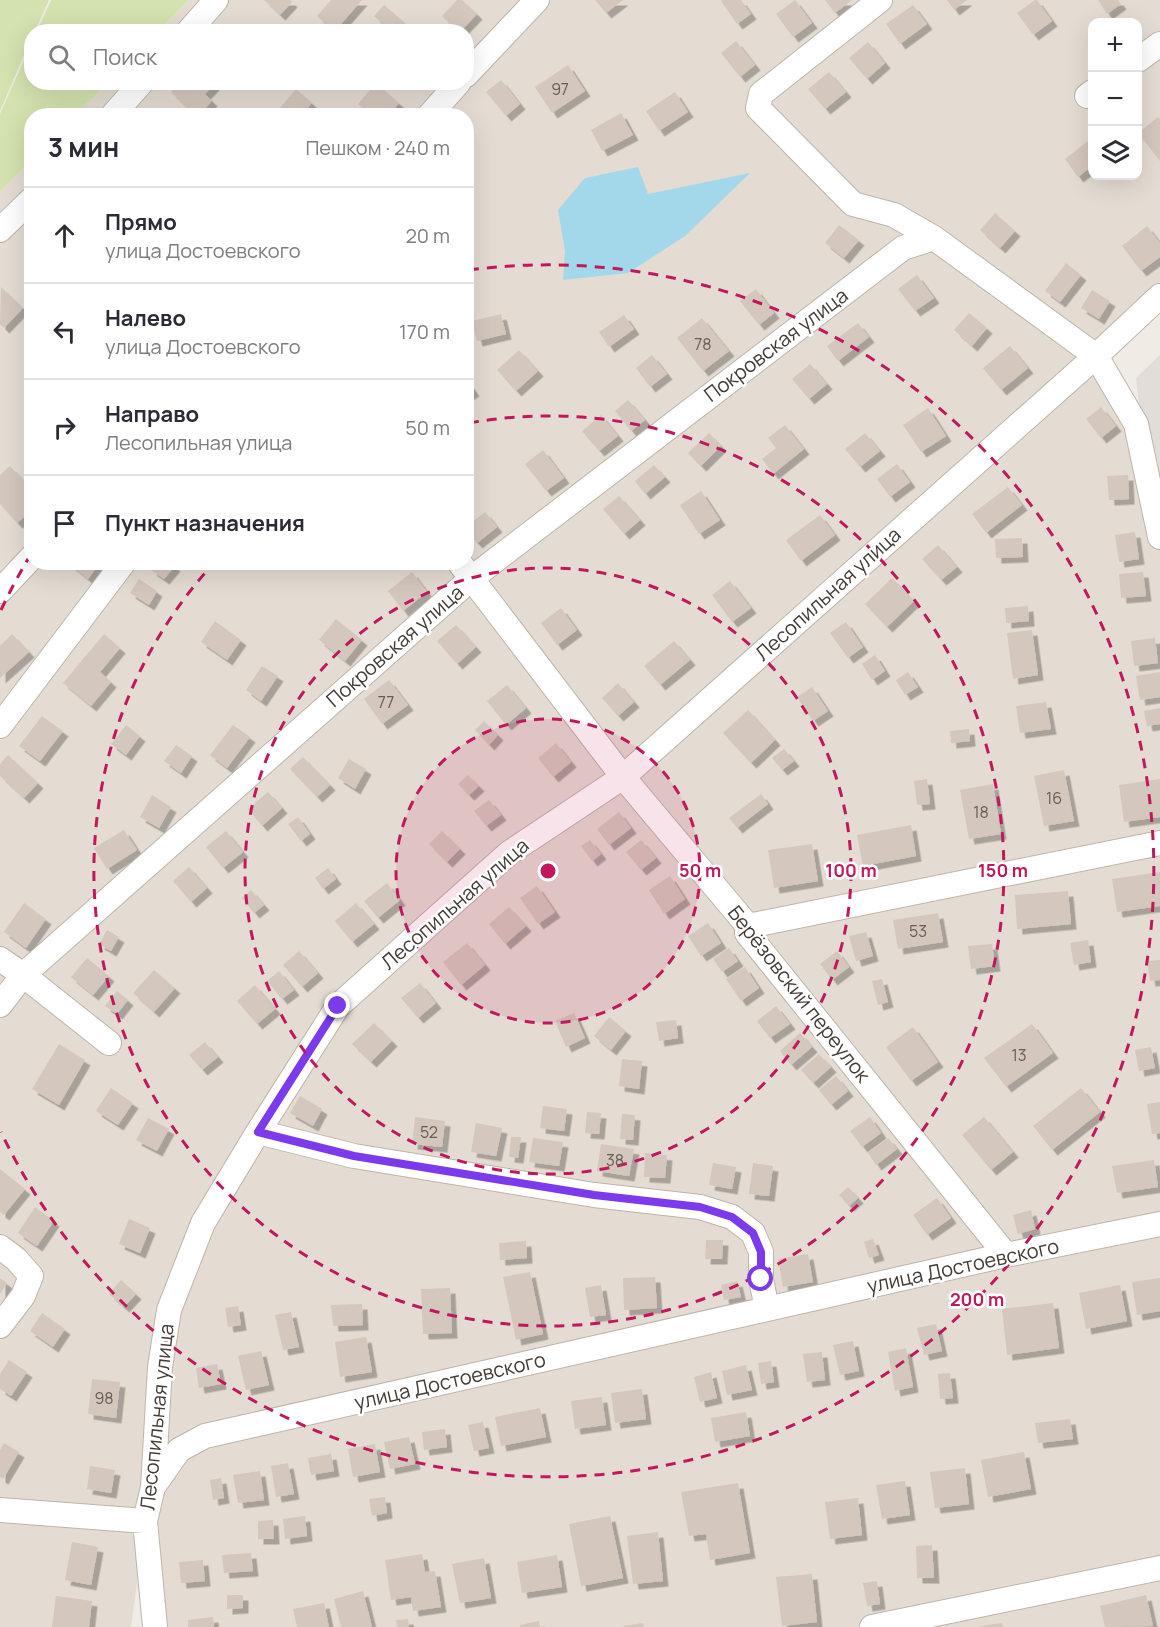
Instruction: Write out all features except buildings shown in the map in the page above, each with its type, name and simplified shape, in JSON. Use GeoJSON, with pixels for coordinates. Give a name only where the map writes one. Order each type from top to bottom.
{"type":"FeatureCollection","features":[{"type":"Feature","properties":{"kind":"street"},"geometry":{"type":"LineString","coordinates":[[195,24],[216,0]]}},
{"type":"Feature","properties":{"kind":"street"},"geometry":{"type":"LineString","coordinates":[[474,67],[537,0]]}},
{"type":"Feature","properties":{"kind":"street"},"geometry":{"type":"LineString","coordinates":[[880,0],[761,94],[758,108],[853,204],[894,215],[934,238],[1096,356],[1136,424],[1160,537]]}},
{"type":"Feature","properties":{"kind":"street"},"geometry":{"type":"LineString","coordinates":[[1142,57],[1160,44]]}},
{"type":"Feature","properties":{"kind":"street"},"geometry":{"type":"LineString","coordinates":[[119,108],[135,90]]}},
{"type":"Feature","properties":{"kind":"street"},"geometry":{"type":"LineString","coordinates":[[436,108],[452,90]]}},
{"type":"Feature","properties":{"kind":"street"},"geometry":{"type":"LineString","coordinates":[[0,230],[24,207]]}},
{"type":"Feature","properties":{"kind":"street","name":"Покровская улица"},"geometry":{"type":"LineString","coordinates":[[474,563],[903,248],[934,238]]}},
{"type":"Feature","properties":{"kind":"street","name":"Лесопильная улица"},"geometry":{"type":"LineString","coordinates":[[155,1627],[145,1521],[153,1487],[160,1366],[169,1310],[202,1223],[338,1006],[510,853],[623,777],[1160,297]]}},
{"type":"Feature","properties":{"kind":"street"},"geometry":{"type":"LineString","coordinates":[[0,591],[24,566]]}},
{"type":"Feature","properties":{"kind":"street"},"geometry":{"type":"LineString","coordinates":[[0,726],[118,570]]}},
{"type":"Feature","properties":{"kind":"street","name":"Покровская улица"},"geometry":{"type":"LineString","coordinates":[[0,1005],[23,975],[465,570]]}},
{"type":"Feature","properties":{"kind":"street","name":"Берёзовский переулок"},"geometry":{"type":"LineString","coordinates":[[465,570],[623,777],[748,927],[747,933],[1006,1255]]}},
{"type":"Feature","properties":{"kind":"street"},"geometry":{"type":"LineString","coordinates":[[748,927],[1160,843]]}},
{"type":"Feature","properties":{"kind":"street"},"geometry":{"type":"LineString","coordinates":[[0,959],[109,1043]]}},
{"type":"Feature","properties":{"kind":"street"},"geometry":{"type":"LineString","coordinates":[[258,1132],[354,1156],[594,1195],[700,1207],[732,1217],[753,1233],[761,1252],[761,1279],[767,1309]]}},
{"type":"Feature","properties":{"kind":"street","name":"улица Достоевского"},"geometry":{"type":"LineString","coordinates":[[153,1487],[179,1450],[204,1436],[1006,1255],[1160,1224]]}},
{"type":"Feature","properties":{"kind":"street"},"geometry":{"type":"LineString","coordinates":[[0,1247],[16,1258],[31,1276],[23,1296],[0,1326]]}},
{"type":"Feature","properties":{"kind":"street"},"geometry":{"type":"LineString","coordinates":[[0,1510],[145,1521]]}},
{"type":"Feature","properties":{"kind":"street"},"geometry":{"type":"LineString","coordinates":[[872,1627],[939,1620],[1160,1568]]}},
{"type":"Feature","properties":{"kind":"shaded area"},"geometry":{"type":"Polygon","coordinates":[[[189,0],[1160,0],[1160,296],[1096,356],[1136,424],[1160,537],[1160,1627],[155,1627],[145,1525],[131,1627],[0,1627],[0,192],[24,167],[24,570],[474,570],[474,108],[82,108],[101,90],[474,90],[474,24],[165,24],[189,0]]]}},
{"type":"Feature","properties":{"kind":"shaded area"},"geometry":{"type":"Polygon","coordinates":[[[1160,355],[1160,480],[1140,413],[1136,378],[1160,355]]]}},
{"type":"Feature","properties":{"kind":"green space"},"geometry":{"type":"Polygon","coordinates":[[[0,0],[49,0],[38,24],[24,24],[24,55],[0,111],[0,0]]]}},
{"type":"Feature","properties":{"kind":"green space"},"geometry":{"type":"Polygon","coordinates":[[[51,0],[189,0],[165,24],[40,24],[51,0]]]}},
{"type":"Feature","properties":{"kind":"green space"},"geometry":{"type":"Polygon","coordinates":[[[24,60],[24,90],[101,90],[82,108],[24,108],[24,167],[0,192],[0,114],[24,60]]]}},
{"type":"Feature","properties":{"kind":"water"},"geometry":{"type":"Polygon","coordinates":[[[638,167],[648,194],[750,173],[685,236],[628,273],[563,280],[565,251],[558,210],[585,178],[638,167]]]}},
{"type":"Feature","properties":{"kind":"route"},"geometry":{"type":"LineString","coordinates":[[338,1006],[258,1132],[354,1156],[594,1195],[700,1207],[732,1217],[753,1233],[761,1252],[761,1279]]}}]}
